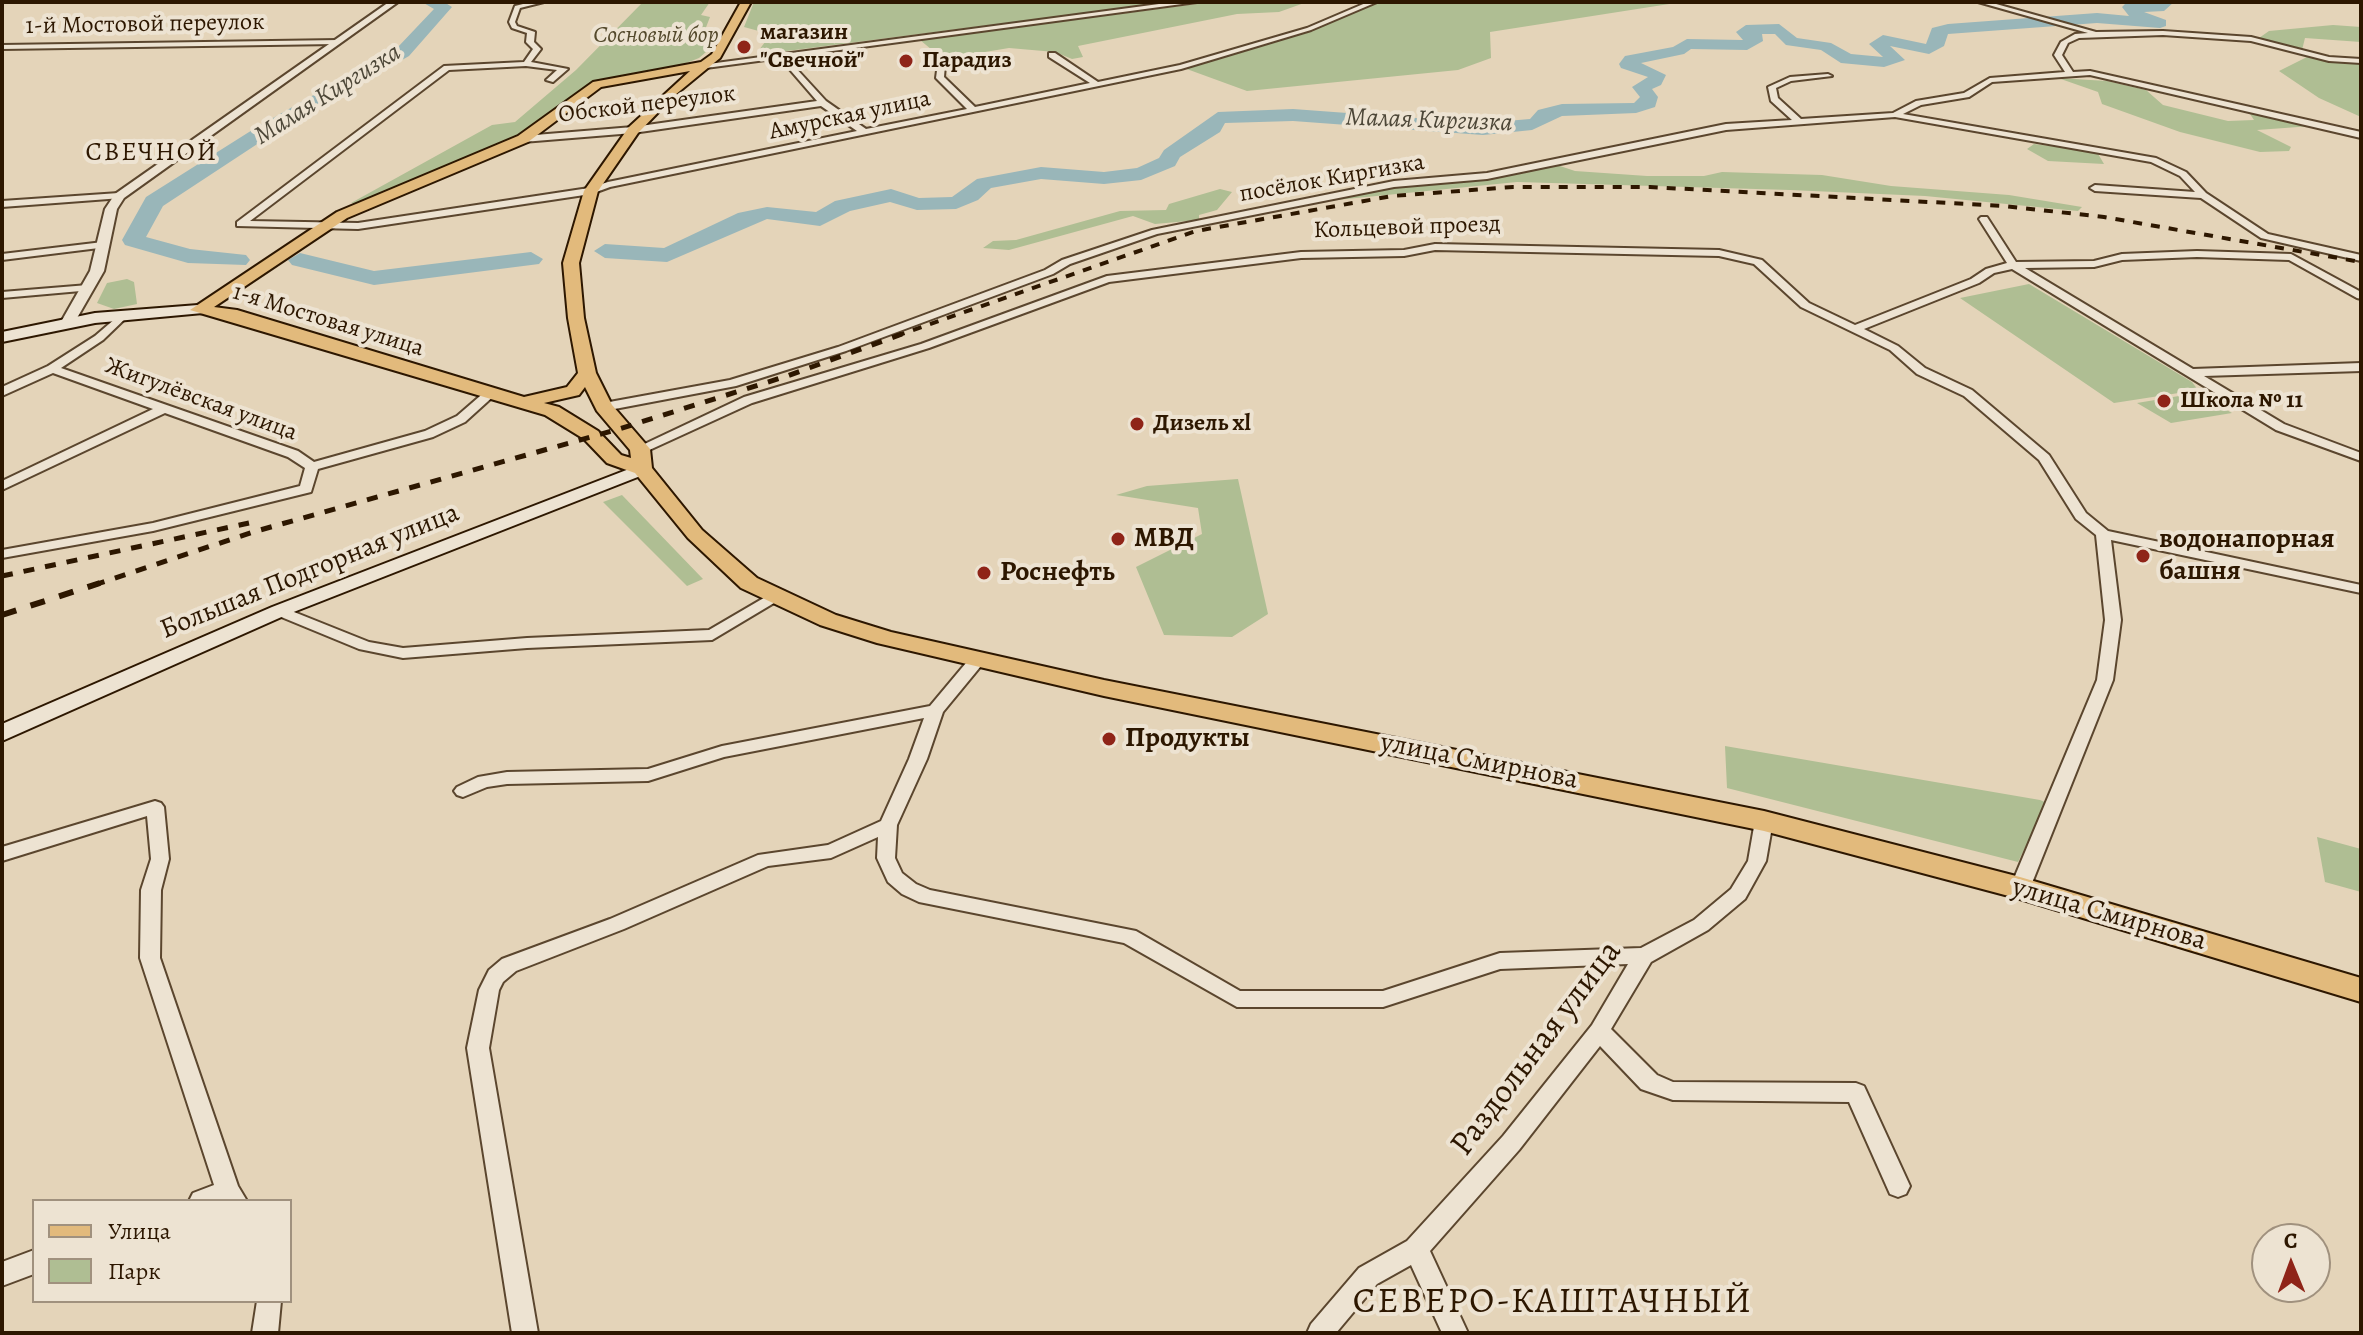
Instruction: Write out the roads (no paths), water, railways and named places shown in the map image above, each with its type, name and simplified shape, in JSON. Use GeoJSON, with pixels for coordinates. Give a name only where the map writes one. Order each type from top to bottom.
{"type":"FeatureCollection","features":[{"type":"Feature","properties":{"kind":"main road","name":"улица Смирнова"},"geometry":{"type":"LineString","coordinates":[[746,2],[720,51],[671,92],[633,130],[591,191],[571,263],[576,318],[587,373],[604,407],[695,534],[729,567],[774,597],[885,638],[977,661],[1764,821],[2020,888],[2361,990]]}},
{"type":"Feature","properties":{"kind":"main road"},"geometry":{"type":"LineString","coordinates":[[198,310],[325,226],[364,205],[523,139],[597,84],[706,65]]}},
{"type":"Feature","properties":{"kind":"main road","name":"1-я Мостовая улица"},"geometry":{"type":"LineString","coordinates":[[2,337],[68,322],[123,315],[198,310],[231,314],[524,402],[572,421],[614,459],[641,459]]}},
{"type":"Feature","properties":{"kind":"main road","name":"1-я Мостовая улица"},"geometry":{"type":"LineString","coordinates":[[524,402],[545,400],[573,391],[587,373]]}},
{"type":"Feature","properties":{"kind":"main road","name":"Большая Подгорная улица"},"geometry":{"type":"LineString","coordinates":[[2,733],[279,611],[641,459]]}},
{"type":"Feature","properties":{"kind":"street"},"geometry":{"type":"LineString","coordinates":[[68,322],[88,288],[111,209],[119,196],[394,2]]}},
{"type":"Feature","properties":{"kind":"street"},"geometry":{"type":"LineString","coordinates":[[541,2],[517,7],[512,22],[514,27],[531,32],[530,42],[537,49],[526,64],[564,69],[550,80]]}},
{"type":"Feature","properties":{"kind":"street"},"geometry":{"type":"LineString","coordinates":[[706,65],[1193,2]]}},
{"type":"Feature","properties":{"kind":"street","name":"Амурская улица"},"geometry":{"type":"LineString","coordinates":[[526,64],[447,68],[240,224],[358,226],[591,191],[1229,54],[1309,29],[1374,2]]}},
{"type":"Feature","properties":{"kind":"street"},"geometry":{"type":"LineString","coordinates":[[1981,2],[2099,34]]}},
{"type":"Feature","properties":{"kind":"street"},"geometry":{"type":"LineString","coordinates":[[2069,72],[2058,55],[2065,42],[2078,36],[2099,34],[2163,33],[2251,39],[2329,59],[2361,61]]}},
{"type":"Feature","properties":{"kind":"street","name":"1-й Мостовой переулок"},"geometry":{"type":"LineString","coordinates":[[2,47],[336,42]]}},
{"type":"Feature","properties":{"kind":"street"},"geometry":{"type":"LineString","coordinates":[[782,55],[823,103],[865,133]]}},
{"type":"Feature","properties":{"kind":"street"},"geometry":{"type":"LineString","coordinates":[[1052,55],[1096,84]]}},
{"type":"Feature","properties":{"kind":"street"},"geometry":{"type":"LineString","coordinates":[[941,65],[940,78],[973,110]]}},
{"type":"Feature","properties":{"kind":"street","name":"посёлок Киргизка"},"geometry":{"type":"LineString","coordinates":[[604,407],[732,383],[842,349],[1049,272],[1066,262],[1155,232],[1394,184],[1487,176],[1726,127],[1895,115],[1919,103],[1966,95],[1990,80],[2069,72],[2101,75],[2361,135]]}},
{"type":"Feature","properties":{"kind":"street"},"geometry":{"type":"LineString","coordinates":[[1799,122],[1774,99],[1772,87],[1790,79],[1828,76]]}},
{"type":"Feature","properties":{"kind":"street","name":"Обской переулок"},"geometry":{"type":"LineString","coordinates":[[523,139],[633,130],[823,103]]}},
{"type":"Feature","properties":{"kind":"street"},"geometry":{"type":"LineString","coordinates":[[1895,115],[2153,160],[2183,174],[2203,195],[2265,236],[2361,258]]}},
{"type":"Feature","properties":{"kind":"street"},"geometry":{"type":"LineString","coordinates":[[2095,188],[2203,195]]}},
{"type":"Feature","properties":{"kind":"street"},"geometry":{"type":"LineString","coordinates":[[2,204],[119,196]]}},
{"type":"Feature","properties":{"kind":"street"},"geometry":{"type":"LineString","coordinates":[[1984,219],[2013,265],[2280,427],[2361,457]]}},
{"type":"Feature","properties":{"kind":"street"},"geometry":{"type":"LineString","coordinates":[[2,257],[103,245]]}},
{"type":"Feature","properties":{"kind":"street","name":"Кольцевой проезд"},"geometry":{"type":"LineString","coordinates":[[641,459],[748,400],[925,346],[1107,279],[1301,255],[1404,253],[1435,247],[1735,254],[1758,262],[1805,305],[1894,348],[1928,375],[1968,393],[2044,458],[2081,516],[2103,534]]}},
{"type":"Feature","properties":{"kind":"street"},"geometry":{"type":"LineString","coordinates":[[1855,329],[1975,281],[1990,271],[2013,265],[2094,264],[2122,257],[2182,254],[2291,257],[2361,296]]}},
{"type":"Feature","properties":{"kind":"street"},"geometry":{"type":"LineString","coordinates":[[2,295],[88,288]]}},
{"type":"Feature","properties":{"kind":"street"},"geometry":{"type":"LineString","coordinates":[[2,392],[52,369],[99,338],[123,315]]}},
{"type":"Feature","properties":{"kind":"street"},"geometry":{"type":"LineString","coordinates":[[2190,373],[2361,367]]}},
{"type":"Feature","properties":{"kind":"street","name":"Жигулёвская улица"},"geometry":{"type":"LineString","coordinates":[[2,554],[153,527],[306,489],[312,467],[293,454],[161,410],[52,369]]}},
{"type":"Feature","properties":{"kind":"street"},"geometry":{"type":"LineString","coordinates":[[312,467],[429,434],[461,419],[491,393]]}},
{"type":"Feature","properties":{"kind":"street"},"geometry":{"type":"LineString","coordinates":[[2,486],[161,410]]}},
{"type":"Feature","properties":{"kind":"street"},"geometry":{"type":"LineString","coordinates":[[2020,888],[2105,680],[2113,620],[2103,534],[2361,589]]}},
{"type":"Feature","properties":{"kind":"street"},"geometry":{"type":"LineString","coordinates":[[279,611],[365,646],[403,653],[527,643],[712,635],[774,597]]}},
{"type":"Feature","properties":{"kind":"street"},"geometry":{"type":"LineString","coordinates":[[977,661],[935,710],[918,759],[888,825],[886,858],[895,877],[909,889],[926,897],[1129,936],[1237,999],[1345,1002],[1383,999],[1500,961],[1644,956]]}},
{"type":"Feature","properties":{"kind":"street"},"geometry":{"type":"LineString","coordinates":[[463,791],[484,781],[507,778],[648,775],[722,752],[935,710]]}},
{"type":"Feature","properties":{"kind":"street"},"geometry":{"type":"LineString","coordinates":[[2,854],[155,807],[160,859],[151,890],[150,958],[231,1196]]}},
{"type":"Feature","properties":{"kind":"street","name":"Раздольная улица"},"geometry":{"type":"LineString","coordinates":[[1320,1333],[1368,1276],[1416,1249],[1511,1143],[1599,1031],[1644,956],[1701,925],[1738,894],[1757,861],[1764,821]]}},
{"type":"Feature","properties":{"kind":"street"},"geometry":{"type":"LineString","coordinates":[[525,1333],[478,1048],[489,990],[496,976],[509,965],[617,924],[765,860],[831,851],[888,825]]}},
{"type":"Feature","properties":{"kind":"street"},"geometry":{"type":"LineString","coordinates":[[1599,1031],[1649,1082],[1673,1091],[1856,1093],[1898,1186]]}},
{"type":"Feature","properties":{"kind":"street"},"geometry":{"type":"LineString","coordinates":[[1416,1249],[1455,1333]]}},
{"type":"Feature","properties":{"kind":"street"},"geometry":{"type":"LineString","coordinates":[[2,1274],[32,1263]]}},
{"type":"Feature","properties":{"kind":"street"},"geometry":{"type":"LineString","coordinates":[[265,1333],[269,1303]]}},
{"type":"Feature","properties":{"kind":"waterway","name":"Малая Киргизка"},"geometry":{"type":"LineString","coordinates":[[238,260],[188,256],[133,240],[154,202],[264,131],[403,52],[444,7],[429,2]]}},
{"type":"Feature","properties":{"kind":"waterway","name":"Малая Киргизка"},"geometry":{"type":"LineString","coordinates":[[605,251],[667,255],[746,218],[767,213],[820,219],[843,206],[891,195],[917,204],[956,203],[971,196],[984,183],[1041,173],[1104,178],[1141,174],[1168,162],[1171,154],[1213,128],[1218,118],[1293,115],[1483,129],[1532,124],[1544,120],[1545,114],[1562,110],[1636,108],[1649,103],[1649,97],[1641,87],[1655,81],[1657,75],[1627,64],[1631,60],[1678,51],[1687,44],[1747,45],[1757,38],[1744,32],[1746,30],[1779,29],[1792,42],[1825,46],[1847,59],[1884,62],[1897,60],[1877,44],[1883,40],[1929,49],[1938,43],[1938,31],[1948,29],[2097,18],[2160,23],[2135,14],[2130,7],[2159,8],[2167,2]]}},
{"type":"Feature","properties":{"kind":"waterway","name":"Малая Киргизка"},"geometry":{"type":"LineString","coordinates":[[300,260],[374,278],[531,259]]}},
{"type":"Feature","properties":{"kind":"railway"},"geometry":{"type":"LineString","coordinates":[[896,336],[1196,231],[1392,196],[1513,187],[1650,187],[2004,206],[2104,217],[2361,262]]}},
{"type":"Feature","properties":{"kind":"railway"},"geometry":{"type":"LineString","coordinates":[[100,583],[253,532],[619,429],[787,376],[902,334]]}},
{"type":"Feature","properties":{"kind":"railway"},"geometry":{"type":"LineString","coordinates":[[2,576],[249,523]]}},
{"type":"Feature","properties":{"kind":"railway"},"geometry":{"type":"LineString","coordinates":[[2,615],[100,583]]}},
{"type":"Feature","properties":{"kind":"railway"},"geometry":{"type":"LineString","coordinates":[[94,585],[100,583]]}},
{"type":"Feature","properties":{"kind":"place","name":"магазин \"Свечной\""},"geometry":{"type":"Point","coordinates":[744,47]}},
{"type":"Feature","properties":{"kind":"place","name":"Парадиз"},"geometry":{"type":"Point","coordinates":[906,61]}},
{"type":"Feature","properties":{"kind":"place","name":"Школа № 11"},"geometry":{"type":"Point","coordinates":[2164,401]}},
{"type":"Feature","properties":{"kind":"place","name":"Дизель xl"},"geometry":{"type":"Point","coordinates":[1137,424]}},
{"type":"Feature","properties":{"kind":"place","name":"МВД"},"geometry":{"type":"Point","coordinates":[1118,539]}},
{"type":"Feature","properties":{"kind":"place","name":"водонапорная башня"},"geometry":{"type":"Point","coordinates":[2143,556]}},
{"type":"Feature","properties":{"kind":"place","name":"Роснефть"},"geometry":{"type":"Point","coordinates":[984,573]}},
{"type":"Feature","properties":{"kind":"place","name":"Продукты"},"geometry":{"type":"Point","coordinates":[1109,739]}},
{"type":"Feature","properties":{"kind":"district","name":"СВЕЧНОЙ"},"geometry":{"type":"Point","coordinates":[152,154]}},
{"type":"Feature","properties":{"kind":"district","name":"СЕВЕРО-КАШТАЧНЫЙ"},"geometry":{"type":"Point","coordinates":[1553,1303]}},
{"type":"Feature","properties":{"kind":"park label","name":"Сосновый бор"},"geometry":{"type":"Point","coordinates":[656,36]}}]}
